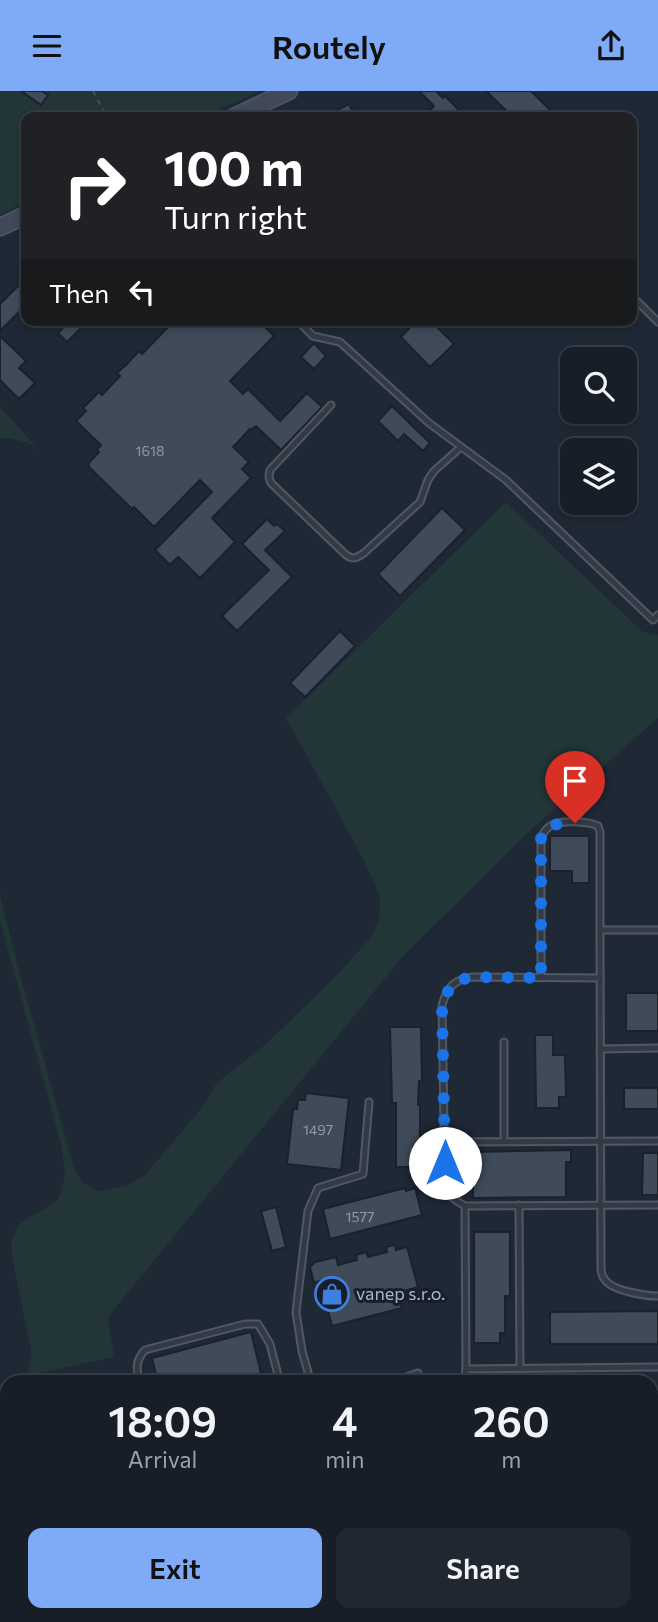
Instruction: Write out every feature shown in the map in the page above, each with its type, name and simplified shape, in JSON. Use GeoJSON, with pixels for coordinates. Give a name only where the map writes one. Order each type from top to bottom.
{"type":"FeatureCollection","features":[{"type":"Feature","properties":{"kind":"street"},"geometry":{"type":"LineString","coordinates":[[245,112],[289,91]]}},
{"type":"Feature","properties":{"kind":"street"},"geometry":{"type":"LineString","coordinates":[[0,227],[21,217]]}},
{"type":"Feature","properties":{"kind":"lane"},"geometry":{"type":"LineString","coordinates":[[637,301],[658,322]]}},
{"type":"Feature","properties":{"kind":"lane"},"geometry":{"type":"LineString","coordinates":[[303,326],[313,336],[341,342],[429,423],[506,480],[653,620],[658,615]]}},
{"type":"Feature","properties":{"kind":"lane"},"geometry":{"type":"LineString","coordinates":[[331,405],[270,470],[269,477],[271,483],[351,558],[357,558],[364,553],[420,502],[434,471],[461,447]]}},
{"type":"Feature","properties":{"kind":"lane"},"geometry":{"type":"LineString","coordinates":[[541,978],[541,838],[551,825],[591,822],[598,826],[600,832],[601,1270],[606,1281],[617,1288],[658,1296]]}},
{"type":"Feature","properties":{"kind":"lane"},"geometry":{"type":"LineString","coordinates":[[600,930],[658,930]]}},
{"type":"Feature","properties":{"kind":"lane"},"geometry":{"type":"LineString","coordinates":[[600,978],[472,977],[453,984],[445,994],[442,1005],[446,1190],[451,1198],[465,1206],[658,1205]]}},
{"type":"Feature","properties":{"kind":"lane"},"geometry":{"type":"LineString","coordinates":[[504,1042],[504,1141]]}},
{"type":"Feature","properties":{"kind":"lane"},"geometry":{"type":"LineString","coordinates":[[600,1049],[658,1048]]}},
{"type":"Feature","properties":{"kind":"lane"},"geometry":{"type":"LineString","coordinates":[[309,1375],[296,1312],[308,1211],[318,1188],[363,1174],[369,1102]]}},
{"type":"Feature","properties":{"kind":"lane"},"geometry":{"type":"LineString","coordinates":[[445,1142],[658,1141]]}},
{"type":"Feature","properties":{"kind":"lane"},"geometry":{"type":"LineString","coordinates":[[519,1205],[520,1369]]}},
{"type":"Feature","properties":{"kind":"lane"},"geometry":{"type":"LineString","coordinates":[[465,1206],[465,1375]]}},
{"type":"Feature","properties":{"kind":"lane"},"geometry":{"type":"LineString","coordinates":[[137,1375],[138,1357],[145,1350],[245,1324],[258,1324],[270,1344],[278,1375]]}},
{"type":"Feature","properties":{"kind":"lane"},"geometry":{"type":"LineString","coordinates":[[466,1370],[658,1367]]}},
{"type":"Feature","properties":{"kind":"lane"},"geometry":{"type":"LineString","coordinates":[[412,1375],[418,1373]]}},
{"type":"Feature","properties":{"kind":"path"},"geometry":{"type":"LineString","coordinates":[[93,91],[104,112]]}},
{"type":"Feature","properties":{"kind":"shaded area"},"geometry":{"type":"Polygon","coordinates":[[[0,91],[26,91],[24,94],[41,104],[48,95],[42,91],[260,91],[215,112],[21,112],[21,204],[0,215],[0,91]]]}},
{"type":"Feature","properties":{"kind":"shaded area"},"geometry":{"type":"Polygon","coordinates":[[[0,407],[39,450],[29,443],[9,438],[0,439],[0,407]]]}},
{"type":"Feature","properties":{"kind":"shaded area"},"geometry":{"type":"Polygon","coordinates":[[[506,502],[643,632],[658,635],[658,718],[533,828],[404,955],[108,1317],[114,1357],[26,1375],[32,1354],[14,1268],[11,1240],[19,1224],[58,1200],[65,1177],[62,1148],[0,921],[0,894],[75,1171],[84,1183],[99,1191],[126,1186],[145,1175],[203,1106],[216,1084],[267,1043],[335,977],[373,935],[379,918],[380,898],[375,885],[286,718],[506,502]]]}},
{"type":"Feature","properties":{"kind":"building"},"geometry":{"type":"Polygon","coordinates":[[[21,91],[42,91],[48,95],[41,105],[21,91]]]}},
{"type":"Feature","properties":{"kind":"building"},"geometry":{"type":"Polygon","coordinates":[[[419,91],[436,91],[459,110],[432,112],[430,110],[434,106],[419,91]]]}},
{"type":"Feature","properties":{"kind":"building"},"geometry":{"type":"Polygon","coordinates":[[[486,91],[531,91],[552,112],[508,112],[486,91]]]}},
{"type":"Feature","properties":{"kind":"building"},"geometry":{"type":"Polygon","coordinates":[[[349,104],[353,112],[333,112],[349,104]]]}},
{"type":"Feature","properties":{"kind":"building"},"geometry":{"type":"Polygon","coordinates":[[[21,283],[21,310],[0,331],[0,304],[21,283]]]}},
{"type":"Feature","properties":{"kind":"building"},"geometry":{"type":"Polygon","coordinates":[[[64,326],[83,326],[67,342],[58,333],[64,326]]]}},
{"type":"Feature","properties":{"kind":"building"},"geometry":{"type":"Polygon","coordinates":[[[169,326],[264,326],[274,336],[230,381],[243,394],[248,389],[280,421],[307,393],[322,407],[281,450],[256,426],[233,447],[249,462],[242,469],[251,478],[212,518],[235,542],[200,578],[178,557],[170,565],[155,550],[212,492],[200,480],[154,527],[90,468],[88,464],[99,452],[97,450],[101,445],[76,421],[86,411],[83,408],[99,392],[102,395],[120,376],[117,373],[139,351],[142,354],[169,326]]]}},
{"type":"Feature","properties":{"kind":"building"},"geometry":{"type":"Polygon","coordinates":[[[411,326],[436,326],[454,344],[430,367],[401,337],[411,326]]]}},
{"type":"Feature","properties":{"kind":"building"},"geometry":{"type":"Polygon","coordinates":[[[0,336],[26,361],[19,368],[35,383],[19,399],[0,380],[0,336]]]}},
{"type":"Feature","properties":{"kind":"building"},"geometry":{"type":"Polygon","coordinates":[[[314,343],[326,356],[314,369],[301,357],[314,343]]]}},
{"type":"Feature","properties":{"kind":"building"},"geometry":{"type":"Polygon","coordinates":[[[392,406],[430,443],[423,451],[404,434],[398,441],[378,421],[392,406]]]}},
{"type":"Feature","properties":{"kind":"building"},"geometry":{"type":"Polygon","coordinates":[[[442,508],[465,530],[400,596],[378,574],[442,508]]]}},
{"type":"Feature","properties":{"kind":"building"},"geometry":{"type":"Polygon","coordinates":[[[267,519],[285,531],[265,550],[292,577],[237,631],[222,616],[269,570],[242,544],[267,519]]]}},
{"type":"Feature","properties":{"kind":"building"},"geometry":{"type":"Polygon","coordinates":[[[340,631],[355,646],[305,697],[290,683],[340,631]]]}},
{"type":"Feature","properties":{"kind":"building"},"geometry":{"type":"Polygon","coordinates":[[[550,836],[589,836],[589,883],[572,883],[572,871],[550,871],[550,836]]]}},
{"type":"Feature","properties":{"kind":"building"},"geometry":{"type":"Polygon","coordinates":[[[626,993],[658,993],[658,1031],[626,1031],[626,993]]]}},
{"type":"Feature","properties":{"kind":"building"},"geometry":{"type":"Polygon","coordinates":[[[390,1027],[421,1027],[422,1081],[419,1081],[418,1105],[420,1167],[396,1167],[396,1103],[392,1103],[390,1027]]]}},
{"type":"Feature","properties":{"kind":"building"},"geometry":{"type":"Polygon","coordinates":[[[535,1035],[553,1035],[553,1055],[565,1055],[566,1097],[559,1097],[559,1108],[536,1108],[535,1035]]]}},
{"type":"Feature","properties":{"kind":"building"},"geometry":{"type":"Polygon","coordinates":[[[624,1088],[658,1088],[658,1109],[624,1109],[624,1088]]]}},
{"type":"Feature","properties":{"kind":"building"},"geometry":{"type":"Polygon","coordinates":[[[306,1093],[349,1098],[341,1170],[287,1164],[293,1109],[297,1109],[298,1100],[305,1100],[306,1093]]]}},
{"type":"Feature","properties":{"kind":"building"},"geometry":{"type":"Polygon","coordinates":[[[571,1150],[571,1162],[566,1162],[566,1197],[473,1198],[473,1152],[571,1150]]]}},
{"type":"Feature","properties":{"kind":"building"},"geometry":{"type":"Polygon","coordinates":[[[643,1153],[658,1153],[658,1195],[642,1195],[643,1153]]]}},
{"type":"Feature","properties":{"kind":"building"},"geometry":{"type":"Polygon","coordinates":[[[405,1188],[406,1191],[415,1188],[422,1215],[330,1239],[323,1209],[405,1188]]]}},
{"type":"Feature","properties":{"kind":"building"},"geometry":{"type":"Polygon","coordinates":[[[276,1207],[286,1247],[272,1251],[261,1211],[276,1207]]]}},
{"type":"Feature","properties":{"kind":"building"},"geometry":{"type":"Polygon","coordinates":[[[474,1232],[510,1232],[510,1296],[505,1296],[505,1333],[500,1333],[500,1343],[474,1343],[474,1232]]]}},
{"type":"Feature","properties":{"kind":"building"},"geometry":{"type":"Polygon","coordinates":[[[395,1245],[396,1250],[407,1247],[418,1287],[398,1293],[402,1308],[332,1326],[320,1281],[314,1283],[310,1267],[315,1262],[336,1257],[338,1265],[357,1260],[356,1255],[366,1252],[368,1257],[387,1252],[386,1247],[395,1245]]]}},
{"type":"Feature","properties":{"kind":"building"},"geometry":{"type":"Polygon","coordinates":[[[658,1311],[658,1344],[550,1344],[550,1312],[658,1311]]]}},
{"type":"Feature","properties":{"kind":"building"},"geometry":{"type":"Polygon","coordinates":[[[251,1332],[261,1373],[156,1375],[152,1358],[251,1332]]]}},
{"type":"Feature","properties":{"kind":"place","name":"vanep s.r.o."},"geometry":{"type":"Point","coordinates":[332,1294]}},
{"type":"Feature","properties":{"kind":"route"},"geometry":{"type":"LineString","coordinates":[[445,1163],[442,1005],[445,994],[453,984],[472,977],[541,978],[541,838],[551,825],[575,823]]}}]}
